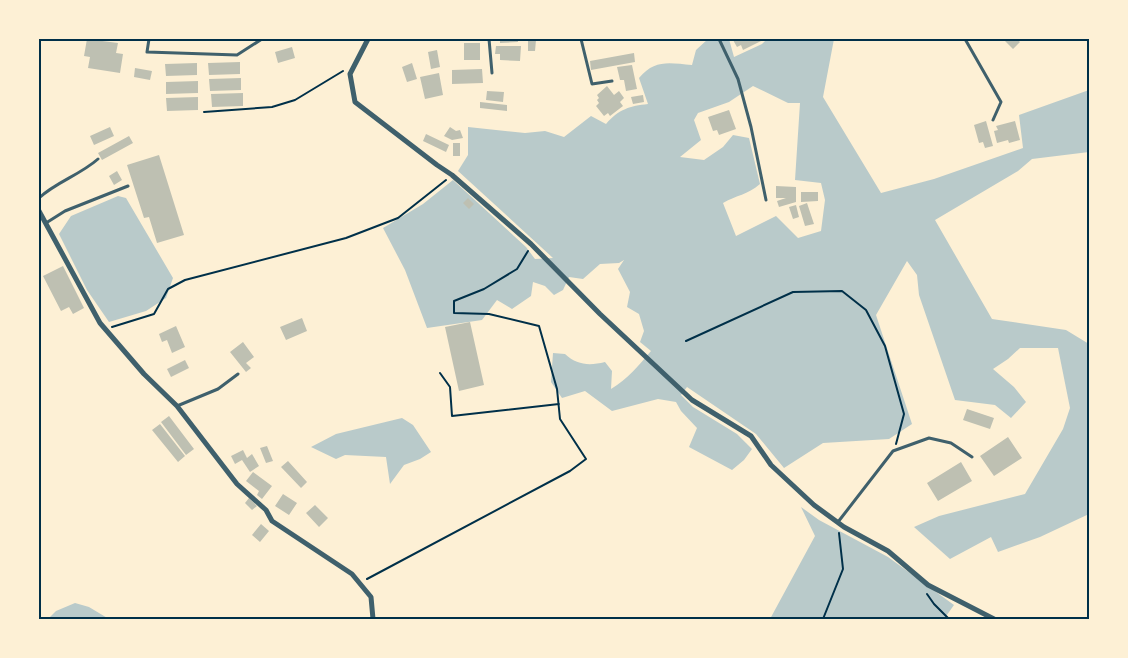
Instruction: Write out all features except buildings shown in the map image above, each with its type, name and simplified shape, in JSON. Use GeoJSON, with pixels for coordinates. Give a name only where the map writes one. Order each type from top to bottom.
{"type":"FeatureCollection","features":[{"type":"Feature","properties":{"kind":"street"},"geometry":{"type":"LineString","coordinates":[[368,39],[350,74],[355,102],[452,175],[531,244],[600,314],[692,400],[751,436],[771,465],[814,505],[838,523],[888,551],[928,585],[994,619]]}},
{"type":"Feature","properties":{"kind":"street"},"geometry":{"type":"LineString","coordinates":[[39,211],[105,329],[144,374],[177,406],[237,484],[266,510],[272,521],[346,569],[360,583],[371,597],[373,619]]}},
{"type":"Feature","properties":{"kind":"lane"},"geometry":{"type":"LineString","coordinates":[[150,39],[147,52],[237,55],[262,39]]}},
{"type":"Feature","properties":{"kind":"lane"},"geometry":{"type":"LineString","coordinates":[[489,39],[492,73]]}},
{"type":"Feature","properties":{"kind":"lane"},"geometry":{"type":"LineString","coordinates":[[582,39],[592,84],[612,81]]}},
{"type":"Feature","properties":{"kind":"lane"},"geometry":{"type":"LineString","coordinates":[[719,39],[738,80],[751,127],[766,200]]}},
{"type":"Feature","properties":{"kind":"lane"},"geometry":{"type":"LineString","coordinates":[[965,39],[1001,102],[993,120]]}},
{"type":"Feature","properties":{"kind":"lane"},"geometry":{"type":"LineString","coordinates":[[39,198],[47,190],[86,170],[98,159]]}},
{"type":"Feature","properties":{"kind":"lane"},"geometry":{"type":"LineString","coordinates":[[46,224],[65,211],[128,186]]}},
{"type":"Feature","properties":{"kind":"lane"},"geometry":{"type":"LineString","coordinates":[[177,406],[218,389],[238,374]]}},
{"type":"Feature","properties":{"kind":"lane"},"geometry":{"type":"LineString","coordinates":[[838,523],[893,451],[929,438],[951,442],[972,456]]}},
{"type":"Feature","properties":{"kind":"path"},"geometry":{"type":"LineString","coordinates":[[204,112],[272,107],[295,100],[356,63]]}},
{"type":"Feature","properties":{"kind":"path"},"geometry":{"type":"LineString","coordinates":[[105,329],[154,314],[168,289],[185,280],[346,238],[398,218],[452,175]]}},
{"type":"Feature","properties":{"kind":"path"},"geometry":{"type":"LineString","coordinates":[[360,583],[570,471],[586,459],[560,419],[557,389],[539,326],[489,314],[454,313],[454,301],[484,289],[517,270],[531,244]]}},
{"type":"Feature","properties":{"kind":"path"},"geometry":{"type":"LineString","coordinates":[[686,341],[792,292],[842,292],[866,310],[885,346],[904,414],[893,451]]}},
{"type":"Feature","properties":{"kind":"path"},"geometry":{"type":"LineString","coordinates":[[440,373],[450,387],[452,416],[559,404]]}},
{"type":"Feature","properties":{"kind":"path"},"geometry":{"type":"LineString","coordinates":[[823,619],[843,570],[838,523]]}},
{"type":"Feature","properties":{"kind":"shaded area"},"geometry":{"type":"Polygon","coordinates":[[[708,39],[729,39],[734,57],[762,44],[767,39],[834,39],[823,97],[881,193],[934,179],[1023,148],[1019,115],[1089,90],[1089,152],[1032,159],[1018,171],[935,220],[992,319],[1066,330],[1089,344],[1089,514],[1040,537],[998,552],[991,537],[950,559],[914,527],[939,516],[1025,494],[1063,429],[1070,408],[1058,348],[1020,348],[993,369],[1014,387],[1026,402],[1011,418],[995,405],[955,400],[919,295],[917,275],[907,261],[876,315],[912,424],[889,439],[823,443],[784,468],[756,434],[687,387],[681,395],[693,407],[737,434],[752,449],[744,460],[732,470],[689,447],[697,428],[681,411],[676,402],[658,399],[612,411],[585,391],[562,398],[551,382],[553,353],[565,354],[584,364],[605,362],[612,371],[611,389],[638,367],[651,351],[640,342],[644,331],[639,314],[627,307],[630,292],[618,269],[624,260],[619,263],[600,264],[583,279],[569,277],[563,290],[554,295],[545,286],[533,282],[531,296],[512,309],[497,300],[482,320],[427,328],[405,270],[383,228],[423,204],[453,180],[526,247],[535,259],[553,258],[458,171],[468,155],[468,127],[525,133],[545,131],[564,137],[591,116],[606,124],[625,109],[648,104],[639,78],[645,72],[657,65],[663,64],[692,65],[696,50],[708,39]],[[753,86],[729,102],[698,113],[694,120],[701,140],[680,157],[704,160],[723,147],[733,135],[749,138],[760,184],[723,203],[736,236],[776,216],[798,238],[821,231],[825,200],[821,183],[795,180],[800,103],[788,103],[753,86]]]}},
{"type":"Feature","properties":{"kind":"shaded area"},"geometry":{"type":"Polygon","coordinates":[[[118,196],[126,198],[173,278],[166,298],[146,311],[109,322],[87,290],[59,234],[71,216],[118,196]]]}},
{"type":"Feature","properties":{"kind":"shaded area"},"geometry":{"type":"Polygon","coordinates":[[[402,418],[413,425],[431,452],[420,459],[404,465],[390,484],[386,457],[345,455],[336,459],[311,447],[336,434],[402,418]]]}},
{"type":"Feature","properties":{"kind":"shaded area"},"geometry":{"type":"Polygon","coordinates":[[[801,507],[819,520],[888,557],[954,605],[944,619],[770,619],[815,536],[801,507]]]}},
{"type":"Feature","properties":{"kind":"shaded area"},"geometry":{"type":"Polygon","coordinates":[[[75,603],[89,607],[109,619],[48,619],[56,611],[75,603]]]}}]}
